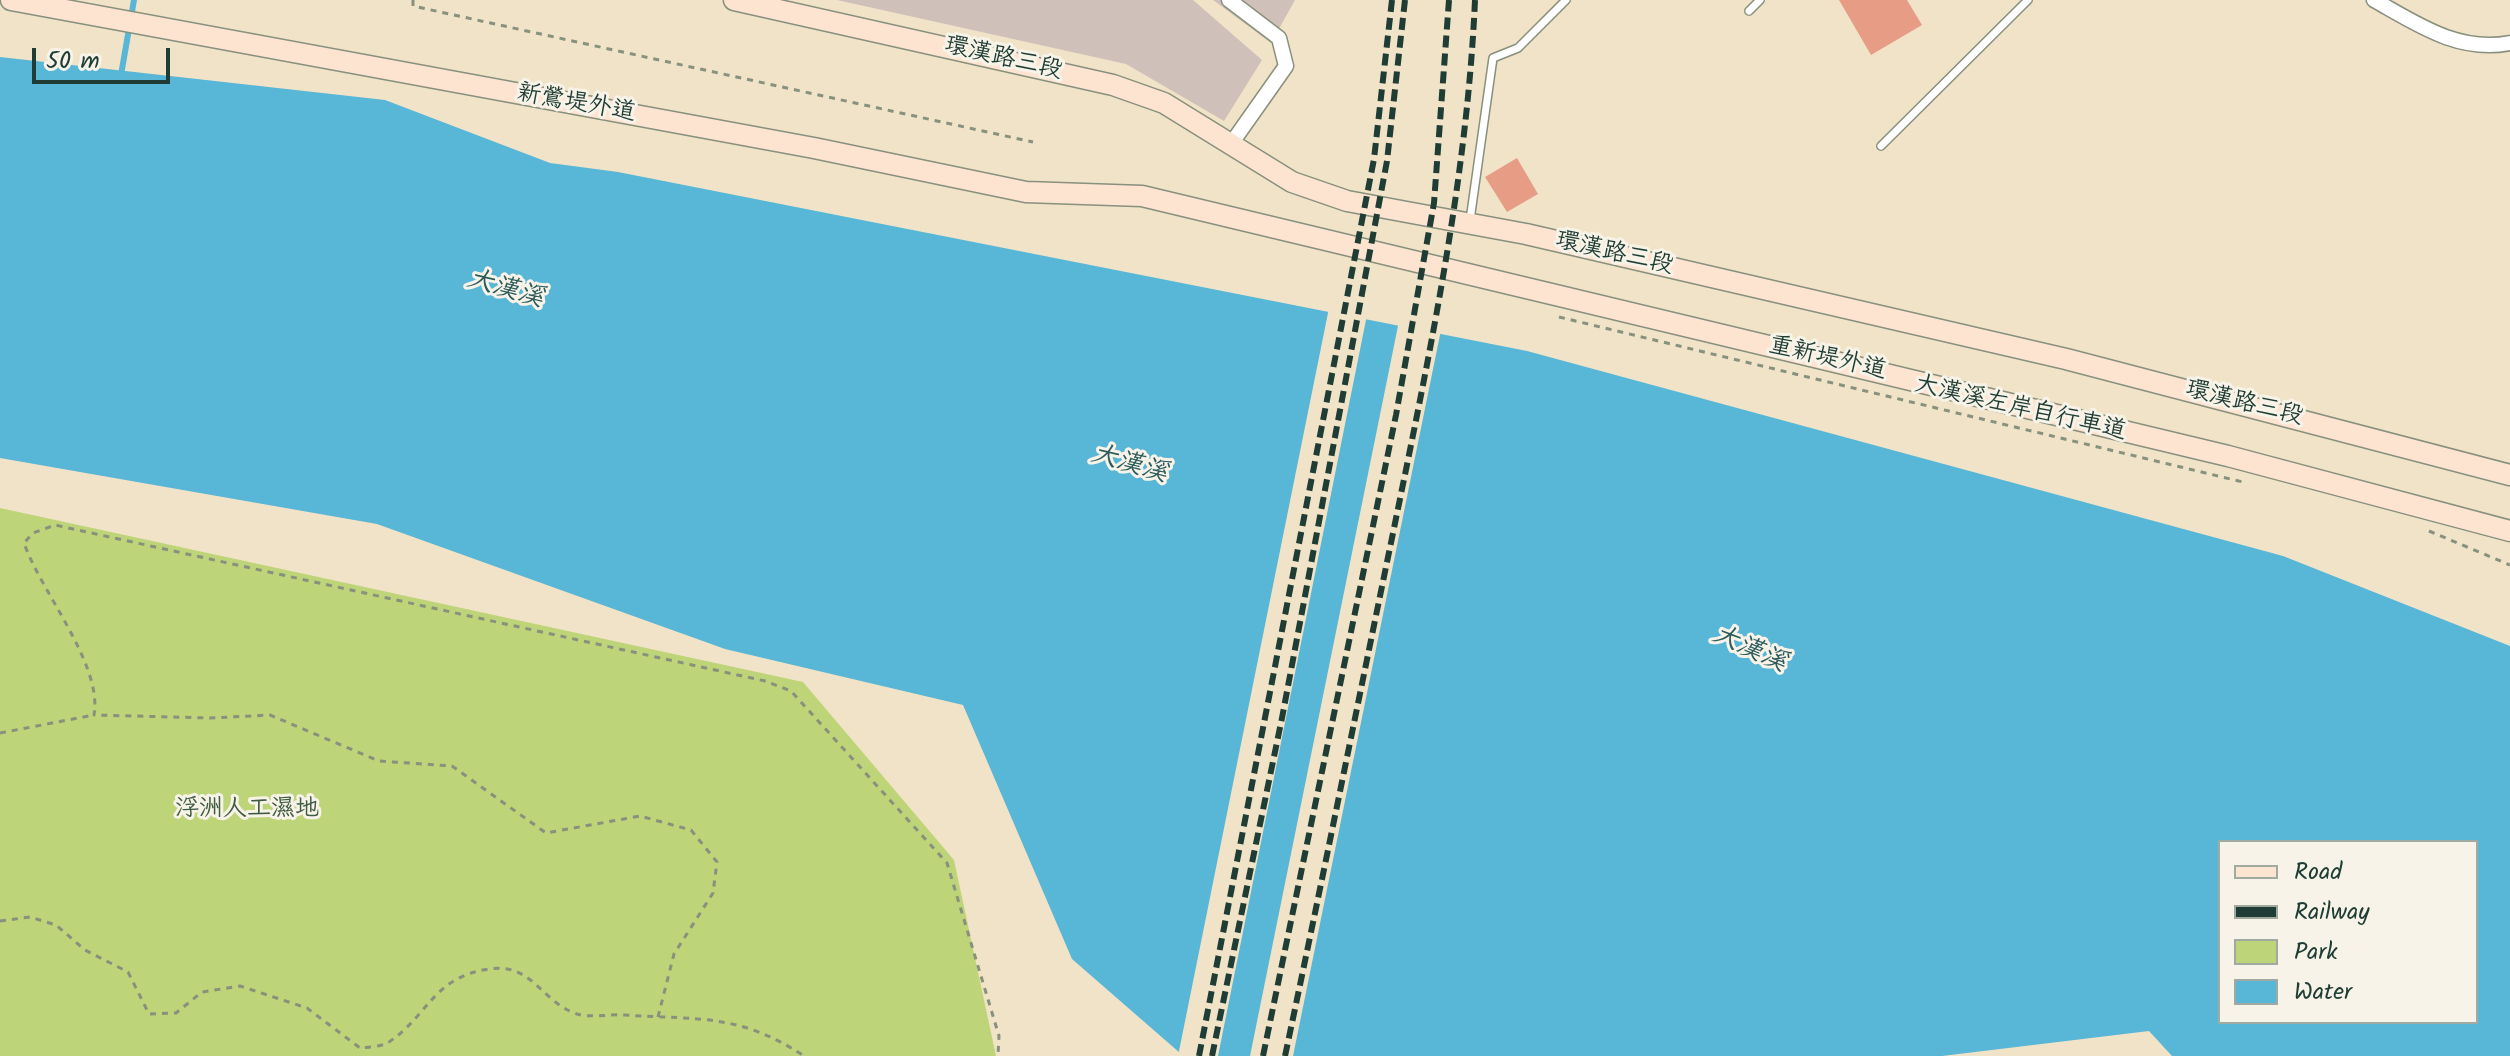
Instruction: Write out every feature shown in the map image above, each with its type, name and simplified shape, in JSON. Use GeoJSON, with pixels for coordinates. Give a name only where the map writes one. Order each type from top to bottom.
{"type":"FeatureCollection","features":[{"type":"Feature","properties":{"kind":"street","name":"新鶯堤外道"},"geometry":{"type":"LineString","coordinates":[[11,0],[814,148],[1026,192],[1142,196]]}},
{"type":"Feature","properties":{"kind":"street","name":"環漢路三段"},"geometry":{"type":"LineString","coordinates":[[734,0],[1113,85],[1164,103],[1292,182],[1347,201],[1469,224],[2066,359],[2510,475]]}},
{"type":"Feature","properties":{"kind":"street"},"geometry":{"type":"LineString","coordinates":[[1229,0],[1279,38],[1286,66],[1231,144]]}},
{"type":"Feature","properties":{"kind":"street"},"geometry":{"type":"LineString","coordinates":[[2374,0],[2450,40],[2463,44],[2510,43]]}},
{"type":"Feature","properties":{"kind":"street","name":"重新堤外道"},"geometry":{"type":"LineString","coordinates":[[1142,196],[2213,452],[2510,531]]}},
{"type":"Feature","properties":{"kind":"lane"},"geometry":{"type":"LineString","coordinates":[[1469,224],[1493,58],[1518,48],[1566,0]]}},
{"type":"Feature","properties":{"kind":"lane"},"geometry":{"type":"LineString","coordinates":[[1749,11],[1760,0]]}},
{"type":"Feature","properties":{"kind":"lane"},"geometry":{"type":"LineString","coordinates":[[1881,146],[2028,0]]}},
{"type":"Feature","properties":{"kind":"path"},"geometry":{"type":"LineString","coordinates":[[413,0],[413,6],[1033,142]]}},
{"type":"Feature","properties":{"kind":"path","name":"大漢溪左岸自行車道"},"geometry":{"type":"LineString","coordinates":[[1549,315],[2257,485]]}},
{"type":"Feature","properties":{"kind":"path"},"geometry":{"type":"LineString","coordinates":[[94,715],[97,697],[76,645],[34,570],[24,543],[33,533],[55,525],[765,681],[791,691],[947,863],[999,1036],[998,1056]]}},
{"type":"Feature","properties":{"kind":"path"},"geometry":{"type":"LineString","coordinates":[[2425,530],[2510,565]]}},
{"type":"Feature","properties":{"kind":"path"},"geometry":{"type":"LineString","coordinates":[[0,733],[94,715],[210,718],[270,715],[379,761],[452,766],[546,833],[640,816],[691,830],[717,862],[713,893],[674,954],[658,1017]]}},
{"type":"Feature","properties":{"kind":"path"},"geometry":{"type":"LineString","coordinates":[[0,921],[30,917],[56,925],[85,950],[128,972],[149,1014],[176,1013],[202,992],[240,986],[307,1008],[360,1048],[387,1044],[416,1018],[444,984],[490,968],[523,971],[553,1000],[578,1014],[717,1018],[774,1036],[804,1056]]}},
{"type":"Feature","properties":{"kind":"shaded area"},"geometry":{"type":"Polygon","coordinates":[[[837,0],[1193,0],[1262,60],[1224,121],[1126,64],[837,0]]]}},
{"type":"Feature","properties":{"kind":"shaded area"},"geometry":{"type":"Polygon","coordinates":[[[1213,0],[1295,0],[1271,43],[1213,0]]]}},
{"type":"Feature","properties":{"kind":"green space","name":"浮洲人工濕地"},"geometry":{"type":"Polygon","coordinates":[[[0,508],[803,682],[954,860],[996,1056],[0,1056],[0,508]]]}},
{"type":"Feature","properties":{"kind":"water","name":"大漢溪"},"geometry":{"type":"Polygon","coordinates":[[[0,57],[385,100],[550,163],[618,172],[1527,351],[2283,556],[2510,646],[2510,1056],[2172,1056],[2149,1031],[1942,1056],[1194,1056],[1180,1053],[1072,959],[963,705],[725,649],[377,524],[0,458],[0,57]]]}},
{"type":"Feature","properties":{"kind":"pier"},"geometry":{"type":"Polygon","coordinates":[[[1329,308],[1367,315],[1218,1056],[1178,1056],[1329,308]]]}},
{"type":"Feature","properties":{"kind":"pier"},"geometry":{"type":"Polygon","coordinates":[[[1399,321],[1441,330],[1293,1056],[1250,1056],[1399,321]]]}},
{"type":"Feature","properties":{"kind":"building"},"geometry":{"type":"Polygon","coordinates":[[[1839,0],[1907,0],[1922,25],[1871,55],[1839,0]]]}},
{"type":"Feature","properties":{"kind":"building"},"geometry":{"type":"Polygon","coordinates":[[[1517,158],[1538,194],[1507,212],[1485,177],[1517,158]]]}},
{"type":"Feature","properties":{"kind":"waterway"},"geometry":{"type":"LineString","coordinates":[[121,75],[134,0]]}},
{"type":"Feature","properties":{"kind":"railway"},"geometry":{"type":"LineString","coordinates":[[1199,1056],[1374,159],[1392,0]]}},
{"type":"Feature","properties":{"kind":"railway"},"geometry":{"type":"LineString","coordinates":[[1212,1056],[1282,718],[1387,161],[1405,0]]}},
{"type":"Feature","properties":{"kind":"railway"},"geometry":{"type":"LineString","coordinates":[[1263,1056],[1396,415],[1434,203],[1449,0]]}},
{"type":"Feature","properties":{"kind":"railway"},"geometry":{"type":"LineString","coordinates":[[1285,1056],[1433,334],[1464,134],[1475,0]]}}]}
